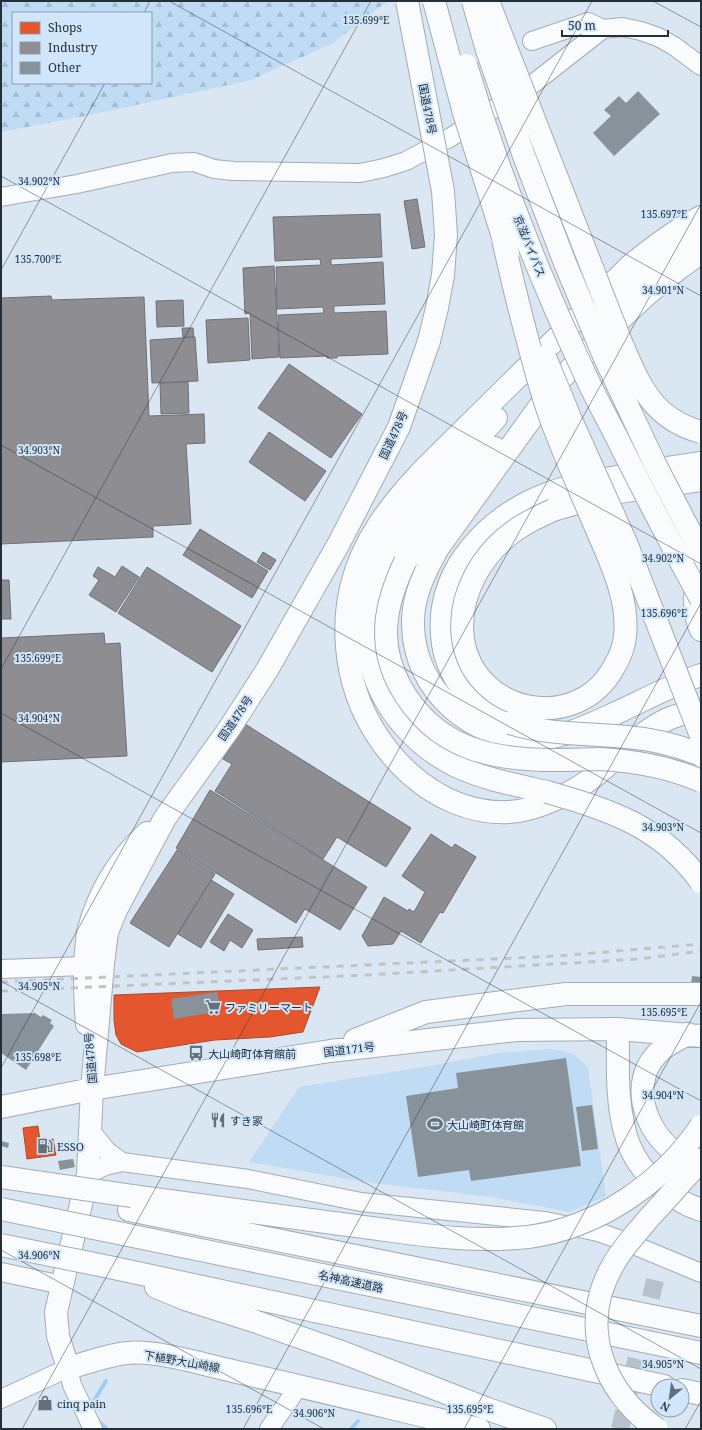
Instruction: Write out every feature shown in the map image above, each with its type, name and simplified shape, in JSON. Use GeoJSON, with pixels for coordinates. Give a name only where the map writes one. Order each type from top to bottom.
{"type":"FeatureCollection","features":[{"type":"Feature","properties":{"kind":"main road","name":"国道478号"},"geometry":{"type":"LineString","coordinates":[[92,1089],[102,964],[107,932],[116,910],[165,818],[229,729],[267,670],[338,544],[399,427],[429,341],[443,275],[446,235],[444,191],[407,1]]}},
{"type":"Feature","properties":{"kind":"main road"},"geometry":{"type":"LineString","coordinates":[[434,1],[464,113],[502,240],[520,314],[553,426],[559,440],[562,447],[583,496],[586,503],[604,545],[624,602],[626,621],[625,639],[620,657],[610,674],[599,688],[585,698],[569,705],[552,709],[535,709],[519,705],[503,697],[489,687],[478,675],[470,660],[464,644],[462,628],[463,612],[467,594],[483,562],[494,549],[520,527],[553,510],[573,503],[579,502],[586,500],[592,498],[612,493],[701,480]]}},
{"type":"Feature","properties":{"kind":"main road","name":"京滋バイパス"},"geometry":{"type":"LineString","coordinates":[[447,1],[471,84],[497,161],[527,242],[583,372],[659,522],[701,599]]}},
{"type":"Feature","properties":{"kind":"main road"},"geometry":{"type":"LineString","coordinates":[[473,1],[487,50],[524,156],[564,262],[604,356],[658,470],[701,553]]}},
{"type":"Feature","properties":{"kind":"main road"},"geometry":{"type":"LineString","coordinates":[[488,1],[621,342],[641,387],[662,413],[675,422],[701,432]]}},
{"type":"Feature","properties":{"kind":"main road"},"geometry":{"type":"LineString","coordinates":[[701,217],[684,225],[630,266],[425,468],[400,495],[371,535],[358,562],[346,611],[346,633],[353,682],[369,722],[382,743],[409,773],[423,785],[458,804],[474,809],[508,812],[526,810],[541,806],[596,776],[658,724],[684,713],[701,710]]}},
{"type":"Feature","properties":{"kind":"main road"},"geometry":{"type":"LineString","coordinates":[[502,240],[550,371],[627,545],[701,736]]}},
{"type":"Feature","properties":{"kind":"main road"},"geometry":{"type":"LineString","coordinates":[[448,471],[503,410],[616,300],[650,270],[682,248],[701,240]]}},
{"type":"Feature","properties":{"kind":"main road"},"geometry":{"type":"LineString","coordinates":[[701,255],[668,276],[622,317],[504,438],[439,511],[375,578],[367,616],[367,641],[370,664],[376,683],[400,722],[417,739],[435,753],[454,765],[495,780],[589,800],[615,808],[665,832],[701,862]]}},
{"type":"Feature","properties":{"kind":"main road"},"geometry":{"type":"LineString","coordinates":[[639,302],[686,273],[701,269]]}},
{"type":"Feature","properties":{"kind":"main road"},"geometry":{"type":"LineString","coordinates":[[524,371],[400,533],[397,580],[389,602],[387,613],[386,643],[395,677],[406,697],[418,713],[452,741],[472,750],[513,759],[600,759],[632,762],[659,766],[684,773],[701,781]]}},
{"type":"Feature","properties":{"kind":"main road"},"geometry":{"type":"LineString","coordinates":[[553,388],[442,542],[428,566],[420,585],[415,604],[413,624],[414,644],[428,681],[439,696],[452,709],[467,721],[484,730],[501,736],[539,739],[557,736],[591,725],[666,689],[701,675]]}},
{"type":"Feature","properties":{"kind":"main road"},"geometry":{"type":"LineString","coordinates":[[701,463],[674,466],[571,486],[546,494],[520,506],[499,520],[462,558],[449,582],[443,601],[440,620],[442,643],[448,664],[458,684],[474,701],[490,713],[510,723],[526,728],[545,731],[654,740],[675,745],[701,755]]}},
{"type":"Feature","properties":{"kind":"main road"},"geometry":{"type":"LineString","coordinates":[[658,470],[701,539]]}},
{"type":"Feature","properties":{"kind":"main road"},"geometry":{"type":"LineString","coordinates":[[701,569],[695,593],[695,605],[701,630]]}},
{"type":"Feature","properties":{"kind":"main road"},"geometry":{"type":"LineString","coordinates":[[547,792],[612,812],[636,824],[659,838],[679,855],[701,882]]}},
{"type":"Feature","properties":{"kind":"main road","name":"国道478号"},"geometry":{"type":"LineString","coordinates":[[92,1089],[85,993],[85,966],[88,933],[100,898],[115,870],[155,824],[165,818]]}},
{"type":"Feature","properties":{"kind":"main road"},"geometry":{"type":"LineString","coordinates":[[330,1051],[426,1012],[566,994],[701,994]]}},
{"type":"Feature","properties":{"kind":"main road"},"geometry":{"type":"LineString","coordinates":[[618,1029],[620,1104],[625,1133],[633,1153],[645,1172],[664,1190],[686,1205],[701,1210]]}},
{"type":"Feature","properties":{"kind":"main road","name":"国道171号"},"geometry":{"type":"LineString","coordinates":[[1,1107],[92,1089],[330,1051],[517,1030],[618,1029],[694,1035]]}},
{"type":"Feature","properties":{"kind":"main road"},"geometry":{"type":"LineString","coordinates":[[694,1035],[668,1044],[656,1054],[648,1068],[643,1083],[643,1101],[648,1118],[656,1133],[667,1146],[678,1156],[701,1165]]}},
{"type":"Feature","properties":{"kind":"main road"},"geometry":{"type":"LineString","coordinates":[[68,1368],[58,1336],[56,1312],[88,1174],[92,1089]]}},
{"type":"Feature","properties":{"kind":"main road"},"geometry":{"type":"LineString","coordinates":[[1,1183],[130,1203],[421,1235],[456,1238],[500,1239],[553,1232],[579,1224],[601,1214],[624,1201],[664,1170],[682,1152],[701,1126]]}},
{"type":"Feature","properties":{"kind":"main road"},"geometry":{"type":"LineString","coordinates":[[657,1429],[637,1413],[617,1391],[604,1366],[598,1340],[597,1313],[604,1281],[613,1263],[624,1247],[701,1160]]}},
{"type":"Feature","properties":{"kind":"main road"},"geometry":{"type":"LineString","coordinates":[[1,1177],[130,1203],[701,1326]]}},
{"type":"Feature","properties":{"kind":"main road"},"geometry":{"type":"LineString","coordinates":[[639,1230],[666,1206],[701,1183]]}},
{"type":"Feature","properties":{"kind":"main road","name":"名神高速道路"},"geometry":{"type":"LineString","coordinates":[[1,1209],[701,1353]]}},
{"type":"Feature","properties":{"kind":"main road"},"geometry":{"type":"LineString","coordinates":[[1,1245],[650,1383]]}},
{"type":"Feature","properties":{"kind":"main road"},"geometry":{"type":"LineString","coordinates":[[114,1268],[185,1299],[254,1321],[339,1351],[485,1408],[545,1429]]}},
{"type":"Feature","properties":{"kind":"main road","name":"下植野大山崎線"},"geometry":{"type":"LineString","coordinates":[[68,1368],[127,1353],[151,1354],[177,1358],[479,1429]]}},
{"type":"Feature","properties":{"kind":"main road"},"geometry":{"type":"LineString","coordinates":[[690,1392],[701,1394]]}},
{"type":"Feature","properties":{"kind":"street"},"geometry":{"type":"LineString","coordinates":[[532,41],[588,22],[603,29],[622,27],[641,31],[658,37],[674,46],[701,66]]}},
{"type":"Feature","properties":{"kind":"street"},"geometry":{"type":"LineString","coordinates":[[1,196],[77,184],[178,159],[194,162],[214,169],[241,171],[360,173],[384,168],[406,161],[452,136],[534,83],[603,29]]}},
{"type":"Feature","properties":{"kind":"street"},"geometry":{"type":"LineString","coordinates":[[1,969],[85,966]]}},
{"type":"Feature","properties":{"kind":"street"},"geometry":{"type":"LineString","coordinates":[[90,1130],[107,1151],[122,1162]]}},
{"type":"Feature","properties":{"kind":"street"},"geometry":{"type":"LineString","coordinates":[[88,1174],[105,1166],[122,1162],[248,1179],[361,1202],[545,1221],[598,1232],[624,1241],[659,1265],[701,1273]]}},
{"type":"Feature","properties":{"kind":"street"},"geometry":{"type":"LineString","coordinates":[[1,1272],[62,1285]]}},
{"type":"Feature","properties":{"kind":"street"},"geometry":{"type":"LineString","coordinates":[[1,1399],[68,1368],[72,1386],[93,1429]]}},
{"type":"Feature","properties":{"kind":"street"},"geometry":{"type":"LineString","coordinates":[[270,1429],[299,1386]]}},
{"type":"Feature","properties":{"kind":"green space"},"geometry":{"type":"Polygon","coordinates":[[[1,1],[388,1],[333,43],[251,80],[90,115],[1,132],[1,1]]]}},
{"type":"Feature","properties":{"kind":"green space","name":"大山崎町体育館"},"geometry":{"type":"Polygon","coordinates":[[[549,1049],[571,1053],[588,1068],[606,1196],[570,1212],[491,1197],[365,1182],[249,1162],[299,1087],[499,1053],[549,1049]]]}},
{"type":"Feature","properties":{"kind":"building: Shops","name":"ファミリーマート"},"geometry":{"type":"Polygon","coordinates":[[[320,987],[303,1032],[270,1037],[215,1040],[137,1052],[121,1044],[116,1035],[114,1020],[114,995],[320,987]]]}},
{"type":"Feature","properties":{"kind":"building: Shops"},"geometry":{"type":"Polygon","coordinates":[[[38,1126],[40,1141],[53,1139],[56,1155],[27,1159],[23,1128],[38,1126]]]}},
{"type":"Feature","properties":{"kind":"building: Industry"},"geometry":{"type":"Polygon","coordinates":[[[417,199],[425,247],[412,249],[404,201],[417,199]]]}},
{"type":"Feature","properties":{"kind":"building: Industry"},"geometry":{"type":"Polygon","coordinates":[[[380,214],[382,257],[331,259],[331,265],[383,262],[385,304],[334,306],[334,313],[386,311],[388,354],[337,356],[337,358],[327,358],[327,356],[280,358],[278,315],[324,313],[323,307],[277,309],[276,267],[321,265],[320,259],[275,261],[273,217],[380,214]]]}},
{"type":"Feature","properties":{"kind":"building: Industry"},"geometry":{"type":"Polygon","coordinates":[[[274,266],[279,357],[252,359],[250,313],[245,314],[243,268],[274,266]]]}},
{"type":"Feature","properties":{"kind":"building: Industry"},"geometry":{"type":"Polygon","coordinates":[[[51,296],[52,300],[144,297],[149,416],[204,414],[205,443],[186,444],[191,524],[153,526],[153,537],[1,544],[1,298],[51,296]]]}},
{"type":"Feature","properties":{"kind":"building: Industry"},"geometry":{"type":"Polygon","coordinates":[[[183,300],[184,326],[157,327],[156,301],[183,300]]]}},
{"type":"Feature","properties":{"kind":"building: Industry"},"geometry":{"type":"Polygon","coordinates":[[[248,318],[250,360],[208,363],[206,320],[248,318]]]}},
{"type":"Feature","properties":{"kind":"building: Industry"},"geometry":{"type":"Polygon","coordinates":[[[182,328],[193,328],[194,337],[183,337],[182,328]]]}},
{"type":"Feature","properties":{"kind":"building: Industry"},"geometry":{"type":"Polygon","coordinates":[[[195,337],[198,381],[152,383],[150,340],[195,337]]]}},
{"type":"Feature","properties":{"kind":"building: Industry"},"geometry":{"type":"Polygon","coordinates":[[[289,364],[362,414],[331,458],[258,408],[289,364]]]}},
{"type":"Feature","properties":{"kind":"building: Industry"},"geometry":{"type":"Polygon","coordinates":[[[188,382],[189,413],[161,414],[160,383],[188,382]]]}},
{"type":"Feature","properties":{"kind":"building: Industry"},"geometry":{"type":"Polygon","coordinates":[[[269,432],[326,471],[305,501],[249,462],[269,432]]]}},
{"type":"Feature","properties":{"kind":"building: Industry"},"geometry":{"type":"Polygon","coordinates":[[[200,529],[268,571],[252,598],[183,555],[200,529]]]}},
{"type":"Feature","properties":{"kind":"building: Industry"},"geometry":{"type":"Polygon","coordinates":[[[263,552],[276,560],[270,570],[257,562],[263,552]]]}},
{"type":"Feature","properties":{"kind":"building: Industry"},"geometry":{"type":"Polygon","coordinates":[[[122,566],[139,577],[116,612],[89,595],[99,580],[93,576],[98,567],[115,577],[122,566]]]}},
{"type":"Feature","properties":{"kind":"building: Industry"},"geometry":{"type":"Polygon","coordinates":[[[147,567],[241,626],[212,672],[118,613],[147,567]]]}},
{"type":"Feature","properties":{"kind":"building: Industry"},"geometry":{"type":"Polygon","coordinates":[[[1,580],[9,580],[11,619],[1,619],[1,580]]]}},
{"type":"Feature","properties":{"kind":"building: Industry"},"geometry":{"type":"Polygon","coordinates":[[[104,633],[105,644],[120,643],[127,756],[1,762],[2,638],[104,633]]]}},
{"type":"Feature","properties":{"kind":"building: Industry"},"geometry":{"type":"Polygon","coordinates":[[[245,724],[411,828],[386,867],[337,837],[323,859],[215,791],[232,764],[223,759],[245,724]]]}},
{"type":"Feature","properties":{"kind":"building: Industry"},"geometry":{"type":"Polygon","coordinates":[[[210,790],[367,887],[340,930],[305,909],[296,923],[176,848],[210,790]]]}},
{"type":"Feature","properties":{"kind":"building: Industry"},"geometry":{"type":"Polygon","coordinates":[[[431,834],[452,848],[455,844],[476,857],[443,913],[440,912],[421,943],[401,931],[393,944],[368,946],[362,936],[384,897],[408,911],[409,909],[414,912],[425,892],[402,876],[431,834]]]}},
{"type":"Feature","properties":{"kind":"building: Industry"},"geometry":{"type":"Polygon","coordinates":[[[177,850],[215,874],[169,947],[130,923],[177,850]]]}},
{"type":"Feature","properties":{"kind":"building: Industry"},"geometry":{"type":"Polygon","coordinates":[[[211,880],[234,894],[201,948],[178,934],[211,880]]]}},
{"type":"Feature","properties":{"kind":"building: Industry"},"geometry":{"type":"Polygon","coordinates":[[[228,914],[253,930],[242,948],[230,940],[224,951],[210,942],[228,914]]]}},
{"type":"Feature","properties":{"kind":"building: Industry"},"geometry":{"type":"Polygon","coordinates":[[[302,937],[303,947],[258,950],[257,939],[302,937]]]}},
{"type":"Feature","properties":{"kind":"building: Other"},"geometry":{"type":"Polygon","coordinates":[[[638,91],[660,114],[614,156],[593,133],[611,116],[604,110],[619,96],[626,103],[638,91]]]}},
{"type":"Feature","properties":{"kind":"building: Other"},"geometry":{"type":"Polygon","coordinates":[[[692,976],[701,977],[701,1006],[689,1005],[692,976]]]}},
{"type":"Feature","properties":{"kind":"building: Other"},"geometry":{"type":"Polygon","coordinates":[[[217,992],[221,1011],[174,1019],[171,999],[217,992]]]}},
{"type":"Feature","properties":{"kind":"building: Other"},"geometry":{"type":"Polygon","coordinates":[[[35,1013],[41,1017],[43,1015],[52,1020],[50,1023],[54,1026],[26,1070],[1,1053],[1,1014],[35,1013]]]}},
{"type":"Feature","properties":{"kind":"building: Other"},"geometry":{"type":"Polygon","coordinates":[[[566,1058],[581,1166],[471,1181],[469,1170],[418,1177],[406,1096],[458,1088],[456,1073],[566,1058]]]}},
{"type":"Feature","properties":{"kind":"building: Other"},"geometry":{"type":"Polygon","coordinates":[[[592,1105],[598,1149],[582,1151],[576,1107],[592,1105]]]}},
{"type":"Feature","properties":{"kind":"building: Other"},"geometry":{"type":"Polygon","coordinates":[[[1,1141],[9,1143],[8,1148],[1,1146],[1,1141]]]}},
{"type":"Feature","properties":{"kind":"building: Other"},"geometry":{"type":"Polygon","coordinates":[[[73,1159],[75,1167],[60,1170],[58,1161],[73,1159]]]}},
{"type":"Feature","properties":{"kind":"waterway"},"geometry":{"type":"LineString","coordinates":[[89,1409],[106,1381]]}},
{"type":"Feature","properties":{"kind":"waterway"},"geometry":{"type":"LineString","coordinates":[[98,1421],[107,1429]]}},
{"type":"Feature","properties":{"kind":"waterway"},"geometry":{"type":"LineString","coordinates":[[351,1429],[358,1421]]}},
{"type":"Feature","properties":{"kind":"tunnel"},"geometry":{"type":"LineString","coordinates":[[620,1429],[657,1272]]}},
{"type":"Feature","properties":{"kind":"railway"},"geometry":{"type":"LineString","coordinates":[[1,982],[557,956],[701,944]]}},
{"type":"Feature","properties":{"kind":"railway"},"geometry":{"type":"LineString","coordinates":[[1,991],[367,975],[639,959],[701,951]]}},
{"type":"Feature","properties":{"kind":"place","name":"ファミリーマート"},"geometry":{"type":"Point","coordinates":[213,1007]}},
{"type":"Feature","properties":{"kind":"place","name":"大山崎町体育館前"},"geometry":{"type":"Point","coordinates":[196,1053]}},
{"type":"Feature","properties":{"kind":"place","name":"すき家"},"geometry":{"type":"Point","coordinates":[218,1120]}},
{"type":"Feature","properties":{"kind":"place","name":"大山崎町体育館"},"geometry":{"type":"Point","coordinates":[435,1124]}},
{"type":"Feature","properties":{"kind":"place","name":"ESSO"},"geometry":{"type":"Point","coordinates":[45,1146]}},
{"type":"Feature","properties":{"kind":"place","name":"cinq pain"},"geometry":{"type":"Point","coordinates":[45,1403]}}]}
